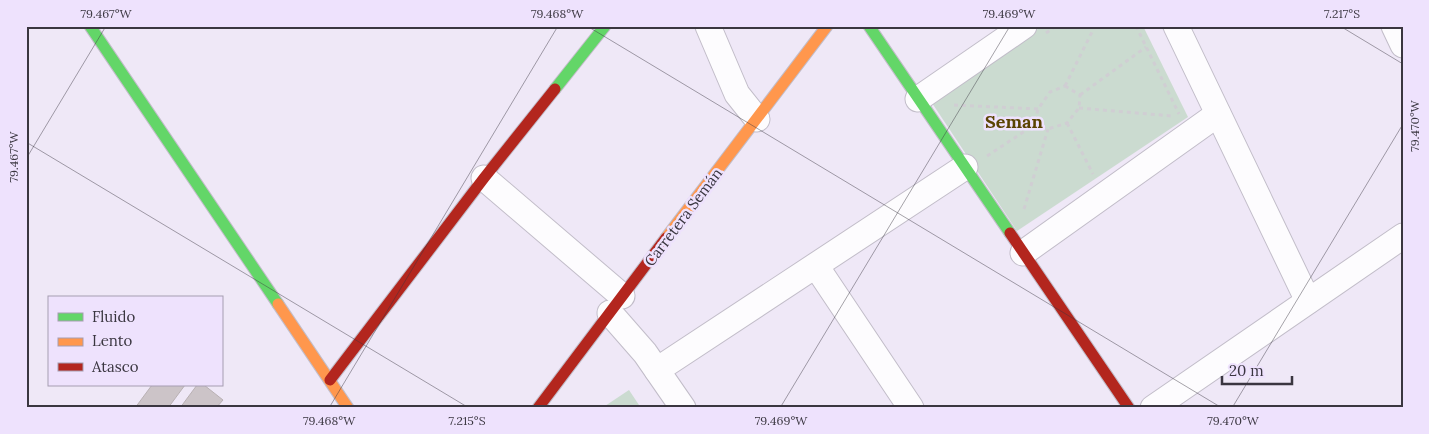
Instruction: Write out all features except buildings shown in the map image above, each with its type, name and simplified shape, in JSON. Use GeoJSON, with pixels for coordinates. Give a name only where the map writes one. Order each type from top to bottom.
{"type":"FeatureCollection","features":[{"type":"Feature","properties":{"kind":"street"},"geometry":{"type":"LineString","coordinates":[[90,26],[348,408]]}},
{"type":"Feature","properties":{"kind":"street"},"geometry":{"type":"LineString","coordinates":[[330,380],[484,178],[605,26]]}},
{"type":"Feature","properties":{"kind":"street"},"geometry":{"type":"LineString","coordinates":[[708,26],[737,94],[757,119]]}},
{"type":"Feature","properties":{"kind":"street","name":"Carretera Semán"},"geometry":{"type":"LineString","coordinates":[[538,408],[827,26]]}},
{"type":"Feature","properties":{"kind":"street"},"geometry":{"type":"LineString","coordinates":[[869,26],[918,99],[975,162],[1023,252],[1129,408]]}},
{"type":"Feature","properties":{"kind":"street"},"geometry":{"type":"LineString","coordinates":[[918,99],[1024,26]]}},
{"type":"Feature","properties":{"kind":"street"},"geometry":{"type":"LineString","coordinates":[[1176,26],[1308,301]]}},
{"type":"Feature","properties":{"kind":"street"},"geometry":{"type":"LineString","coordinates":[[1394,26],[1403,45]]}},
{"type":"Feature","properties":{"kind":"street"},"geometry":{"type":"LineString","coordinates":[[1023,252],[1218,114]]}},
{"type":"Feature","properties":{"kind":"street"},"geometry":{"type":"LineString","coordinates":[[657,370],[975,162]]}},
{"type":"Feature","properties":{"kind":"street"},"geometry":{"type":"LineString","coordinates":[[484,178],[616,304],[645,352],[683,408]]}},
{"type":"Feature","properties":{"kind":"street"},"geometry":{"type":"LineString","coordinates":[[1153,408],[1403,236]]}},
{"type":"Feature","properties":{"kind":"street"},"geometry":{"type":"LineString","coordinates":[[816,266],[911,408]]}},
{"type":"Feature","properties":{"kind":"path"},"geometry":{"type":"LineString","coordinates":[[975,162],[1034,125],[1038,109],[1050,92],[1065,86],[1095,26]]}},
{"type":"Feature","properties":{"kind":"path"},"geometry":{"type":"LineString","coordinates":[[1079,108],[1180,117],[1136,26]]}},
{"type":"Feature","properties":{"kind":"path"},"geometry":{"type":"LineString","coordinates":[[1034,125],[1048,129],[1066,122],[1079,108],[1080,95],[1146,47]]}},
{"type":"Feature","properties":{"kind":"path"},"geometry":{"type":"LineString","coordinates":[[1065,86],[1080,95]]}},
{"type":"Feature","properties":{"kind":"path"},"geometry":{"type":"LineString","coordinates":[[950,105],[1038,109]]}},
{"type":"Feature","properties":{"kind":"path"},"geometry":{"type":"LineString","coordinates":[[1066,122],[1094,174]]}},
{"type":"Feature","properties":{"kind":"path"},"geometry":{"type":"LineString","coordinates":[[1022,215],[1048,129]]}},
{"type":"Feature","properties":{"kind":"green space"},"geometry":{"type":"Polygon","coordinates":[[[1042,26],[1143,26],[1188,117],[1017,231],[932,103],[1042,26]]]}},
{"type":"Feature","properties":{"kind":"green space"},"geometry":{"type":"Polygon","coordinates":[[[629,390],[641,408],[602,408],[629,390]]]}},
{"type":"Feature","properties":{"kind":"traffic: fast"},"geometry":{"type":"LineString","coordinates":[[90,26],[278,304]]}},
{"type":"Feature","properties":{"kind":"traffic: fast"},"geometry":{"type":"LineString","coordinates":[[555,89],[605,26]]}},
{"type":"Feature","properties":{"kind":"traffic: fast"},"geometry":{"type":"LineString","coordinates":[[869,26],[1010,233]]}},
{"type":"Feature","properties":{"kind":"traffic: slow"},"geometry":{"type":"LineString","coordinates":[[666,238],[827,26]]}},
{"type":"Feature","properties":{"kind":"traffic: slow"},"geometry":{"type":"LineString","coordinates":[[278,304],[348,408]]}},
{"type":"Feature","properties":{"kind":"traffic: jam"},"geometry":{"type":"LineString","coordinates":[[330,380],[484,178],[555,89]]}},
{"type":"Feature","properties":{"kind":"traffic: jam"},"geometry":{"type":"LineString","coordinates":[[1010,233],[1129,408]]}},
{"type":"Feature","properties":{"kind":"traffic: jam"},"geometry":{"type":"LineString","coordinates":[[538,408],[666,238]]}},
{"type":"Feature","properties":{"kind":"district","name":"Seman"},"geometry":{"type":"Point","coordinates":[1014,121]}}]}
